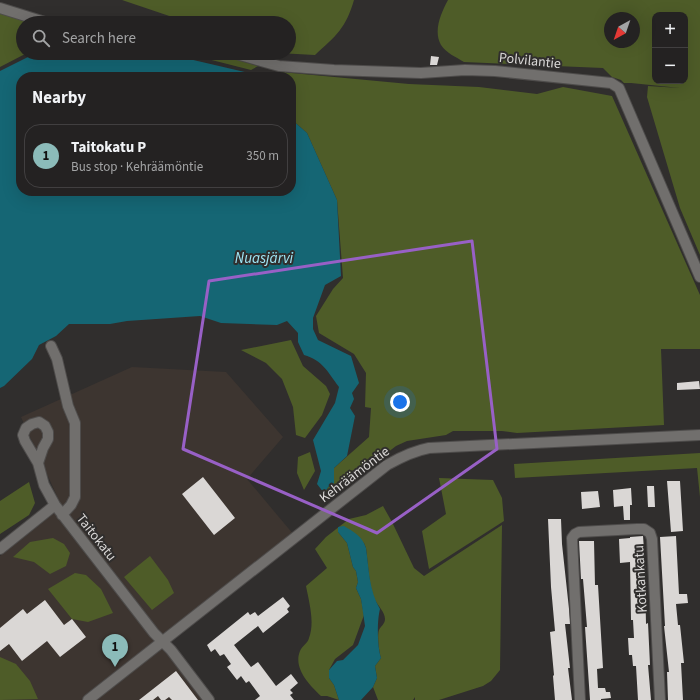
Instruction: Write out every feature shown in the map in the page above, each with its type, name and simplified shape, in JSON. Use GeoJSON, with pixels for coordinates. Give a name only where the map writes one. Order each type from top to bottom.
{"type":"FeatureCollection","features":[{"type":"Feature","properties":{"kind":"street"},"geometry":{"type":"LineString","coordinates":[[0,8],[26,16]]}},
{"type":"Feature","properties":{"kind":"street","name":"Polvilantie"},"geometry":{"type":"LineString","coordinates":[[258,60],[279,66],[326,70],[421,73],[465,70],[495,70],[611,83],[619,88],[700,277]]}},
{"type":"Feature","properties":{"kind":"street"},"geometry":{"type":"LineString","coordinates":[[51,346],[57,359],[68,406],[75,423],[75,497],[71,505],[62,515]]}},
{"type":"Feature","properties":{"kind":"street","name":"Taitokatu"},"geometry":{"type":"LineString","coordinates":[[38,463],[48,439],[48,432],[45,426],[39,422],[26,428],[24,435],[25,441],[38,463],[44,485],[55,506],[154,633],[209,700]]}},
{"type":"Feature","properties":{"kind":"street","name":"Kehräämöntie"},"geometry":{"type":"LineString","coordinates":[[88,700],[387,465],[404,455],[417,450],[700,436]]}},
{"type":"Feature","properties":{"kind":"street"},"geometry":{"type":"LineString","coordinates":[[0,549],[55,506]]}},
{"type":"Feature","properties":{"kind":"street","name":"Kotkankatu"},"geometry":{"type":"LineString","coordinates":[[580,700],[572,538],[579,532],[644,529],[650,533],[652,539],[660,700]]}},
{"type":"Feature","properties":{"kind":"highlighted area"},"geometry":{"type":"Polygon","coordinates":[[[472,241],[497,449],[377,533],[183,449],[209,281],[472,241]]]}},
{"type":"Feature","properties":{"kind":"shaded area"},"geometry":{"type":"Polygon","coordinates":[[[132,367],[226,372],[283,437],[247,479],[299,541],[169,642],[212,700],[0,700],[0,556],[62,507],[21,417],[132,367]]]}},
{"type":"Feature","properties":{"kind":"green space"},"geometry":{"type":"Polygon","coordinates":[[[122,0],[354,0],[344,25],[315,55],[296,54],[296,16],[169,16],[122,0]]]}},
{"type":"Feature","properties":{"kind":"green space"},"geometry":{"type":"Polygon","coordinates":[[[448,0],[700,0],[700,255],[680,208],[647,97],[648,86],[680,88],[624,83],[621,80],[612,77],[603,68],[464,62],[451,55],[441,45],[438,28],[441,16],[448,0]]]}},
{"type":"Feature","properties":{"kind":"green space"},"geometry":{"type":"Polygon","coordinates":[[[0,13],[16,18],[16,59],[0,67],[0,13]]]}},
{"type":"Feature","properties":{"kind":"green space"},"geometry":{"type":"Polygon","coordinates":[[[212,60],[239,60],[258,66],[251,70],[212,60]]]}},
{"type":"Feature","properties":{"kind":"green space"},"geometry":{"type":"Polygon","coordinates":[[[296,73],[409,84],[479,87],[537,94],[563,87],[612,96],[700,295],[700,349],[661,349],[664,425],[517,433],[502,431],[453,431],[446,435],[407,441],[396,446],[331,496],[324,493],[329,486],[334,483],[334,468],[369,437],[371,408],[365,407],[366,373],[354,354],[319,333],[316,316],[333,289],[343,278],[337,200],[307,133],[296,123],[296,73]]]}},
{"type":"Feature","properties":{"kind":"green space"},"geometry":{"type":"Polygon","coordinates":[[[291,340],[303,366],[326,386],[330,394],[322,415],[305,438],[296,435],[293,407],[282,379],[266,363],[241,350],[291,340]]]}},
{"type":"Feature","properties":{"kind":"green space"},"geometry":{"type":"Polygon","coordinates":[[[310,452],[315,471],[304,490],[297,473],[298,457],[310,452]]]}},
{"type":"Feature","properties":{"kind":"green space"},"geometry":{"type":"Polygon","coordinates":[[[700,453],[700,497],[697,468],[515,478],[514,464],[700,453]]]}},
{"type":"Feature","properties":{"kind":"green space"},"geometry":{"type":"Polygon","coordinates":[[[439,478],[493,480],[502,498],[504,521],[429,569],[422,531],[446,514],[439,478]]]}},
{"type":"Feature","properties":{"kind":"green space"},"geometry":{"type":"Polygon","coordinates":[[[29,482],[35,503],[29,515],[0,534],[0,501],[29,482]]]}},
{"type":"Feature","properties":{"kind":"green space"},"geometry":{"type":"Polygon","coordinates":[[[383,506],[414,568],[424,576],[502,525],[500,670],[491,681],[483,686],[439,700],[415,700],[415,697],[413,700],[378,700],[373,687],[377,678],[375,666],[381,658],[378,644],[378,632],[384,622],[385,616],[373,595],[364,543],[338,532],[347,543],[353,567],[356,571],[358,582],[356,588],[361,599],[364,615],[353,645],[335,659],[329,670],[329,678],[334,685],[339,700],[327,696],[321,696],[303,676],[300,670],[298,657],[311,632],[311,612],[306,586],[327,568],[315,549],[326,537],[349,519],[366,515],[383,506]]]}},
{"type":"Feature","properties":{"kind":"green space"},"geometry":{"type":"Polygon","coordinates":[[[53,538],[64,544],[70,553],[66,566],[50,574],[34,562],[13,557],[30,542],[53,538]]]}},
{"type":"Feature","properties":{"kind":"green space"},"geometry":{"type":"Polygon","coordinates":[[[150,556],[168,580],[174,593],[152,610],[124,577],[150,556]]]}},
{"type":"Feature","properties":{"kind":"green space"},"geometry":{"type":"Polygon","coordinates":[[[75,573],[86,575],[101,589],[113,613],[88,622],[72,619],[48,589],[75,573]]]}},
{"type":"Feature","properties":{"kind":"green space"},"geometry":{"type":"Polygon","coordinates":[[[0,657],[16,664],[30,681],[38,699],[0,700],[0,657]]]}},
{"type":"Feature","properties":{"kind":"water","name":"Nuasjärvi"},"geometry":{"type":"Polygon","coordinates":[[[22,60],[193,60],[245,72],[16,72],[16,196],[296,196],[296,123],[307,133],[337,200],[341,276],[325,285],[313,318],[313,329],[318,340],[351,356],[359,383],[352,393],[354,399],[350,408],[355,416],[347,456],[334,468],[334,483],[329,486],[324,493],[317,484],[321,471],[313,440],[335,403],[339,387],[320,363],[304,355],[298,342],[298,333],[287,321],[277,325],[221,323],[200,316],[127,321],[110,324],[69,324],[56,336],[39,345],[32,359],[4,386],[0,388],[0,71],[22,60]]]}},
{"type":"Feature","properties":{"kind":"water"},"geometry":{"type":"Polygon","coordinates":[[[344,526],[362,540],[366,548],[372,587],[376,602],[380,609],[378,633],[381,658],[375,666],[377,678],[373,687],[361,700],[339,700],[334,685],[329,678],[329,670],[337,661],[343,660],[358,645],[365,626],[361,599],[356,588],[358,582],[356,571],[353,567],[347,543],[338,532],[338,527],[344,526]]]}},
{"type":"Feature","properties":{"kind":"building"},"geometry":{"type":"Polygon","coordinates":[[[431,56],[439,57],[437,65],[430,65],[431,56]]]}},
{"type":"Feature","properties":{"kind":"building"},"geometry":{"type":"Polygon","coordinates":[[[699,381],[700,389],[677,390],[677,383],[699,381]]]}},
{"type":"Feature","properties":{"kind":"building"},"geometry":{"type":"Polygon","coordinates":[[[203,477],[235,518],[214,535],[182,494],[203,477]]]}},
{"type":"Feature","properties":{"kind":"building"},"geometry":{"type":"Polygon","coordinates":[[[667,481],[680,481],[683,531],[671,532],[667,481]]]}},
{"type":"Feature","properties":{"kind":"building"},"geometry":{"type":"Polygon","coordinates":[[[647,486],[654,486],[655,507],[648,507],[647,486]]]}},
{"type":"Feature","properties":{"kind":"building"},"geometry":{"type":"Polygon","coordinates":[[[631,488],[632,505],[630,505],[630,520],[624,520],[623,506],[614,507],[613,490],[631,488]]]}},
{"type":"Feature","properties":{"kind":"building"},"geometry":{"type":"Polygon","coordinates":[[[598,491],[600,507],[582,509],[581,492],[598,491]]]}},
{"type":"Feature","properties":{"kind":"building"},"geometry":{"type":"Polygon","coordinates":[[[548,519],[561,519],[570,624],[565,624],[572,700],[555,700],[550,632],[555,631],[551,587],[548,519]]]}},
{"type":"Feature","properties":{"kind":"building"},"geometry":{"type":"Polygon","coordinates":[[[643,536],[646,577],[646,624],[648,623],[650,665],[648,665],[651,700],[638,700],[636,666],[633,666],[632,655],[629,655],[628,638],[634,638],[633,620],[631,620],[630,562],[620,563],[619,539],[643,536]]]}},
{"type":"Feature","properties":{"kind":"building"},"geometry":{"type":"Polygon","coordinates":[[[676,536],[679,594],[687,594],[688,603],[676,604],[684,663],[681,663],[683,700],[668,700],[667,672],[669,672],[664,626],[660,537],[676,536]]]}},
{"type":"Feature","properties":{"kind":"building"},"geometry":{"type":"Polygon","coordinates":[[[579,541],[594,541],[595,585],[598,585],[603,668],[597,669],[598,688],[605,688],[606,692],[610,692],[611,698],[601,700],[590,700],[585,627],[587,627],[583,579],[581,579],[579,541]]]}},
{"type":"Feature","properties":{"kind":"building"},"geometry":{"type":"Polygon","coordinates":[[[283,597],[290,606],[287,609],[289,612],[263,633],[258,626],[234,645],[251,667],[258,662],[276,686],[291,674],[298,683],[290,690],[293,693],[290,695],[294,700],[255,700],[260,696],[249,681],[246,683],[241,676],[237,680],[227,667],[231,664],[224,654],[220,656],[215,649],[211,652],[207,645],[248,612],[250,615],[255,612],[258,616],[283,597]]]}},
{"type":"Feature","properties":{"kind":"building"},"geometry":{"type":"Polygon","coordinates":[[[45,600],[64,625],[72,619],[86,637],[60,657],[47,641],[22,661],[9,644],[0,651],[0,628],[23,609],[27,614],[45,600]]]}},
{"type":"Feature","properties":{"kind":"building"},"geometry":{"type":"Polygon","coordinates":[[[176,671],[198,700],[172,700],[169,697],[165,700],[161,700],[158,696],[153,700],[139,700],[176,671]]]}},
{"type":"Feature","properties":{"kind":"place","name":"Taitokatu P"},"geometry":{"type":"Point","coordinates":[115,667]}}]}
